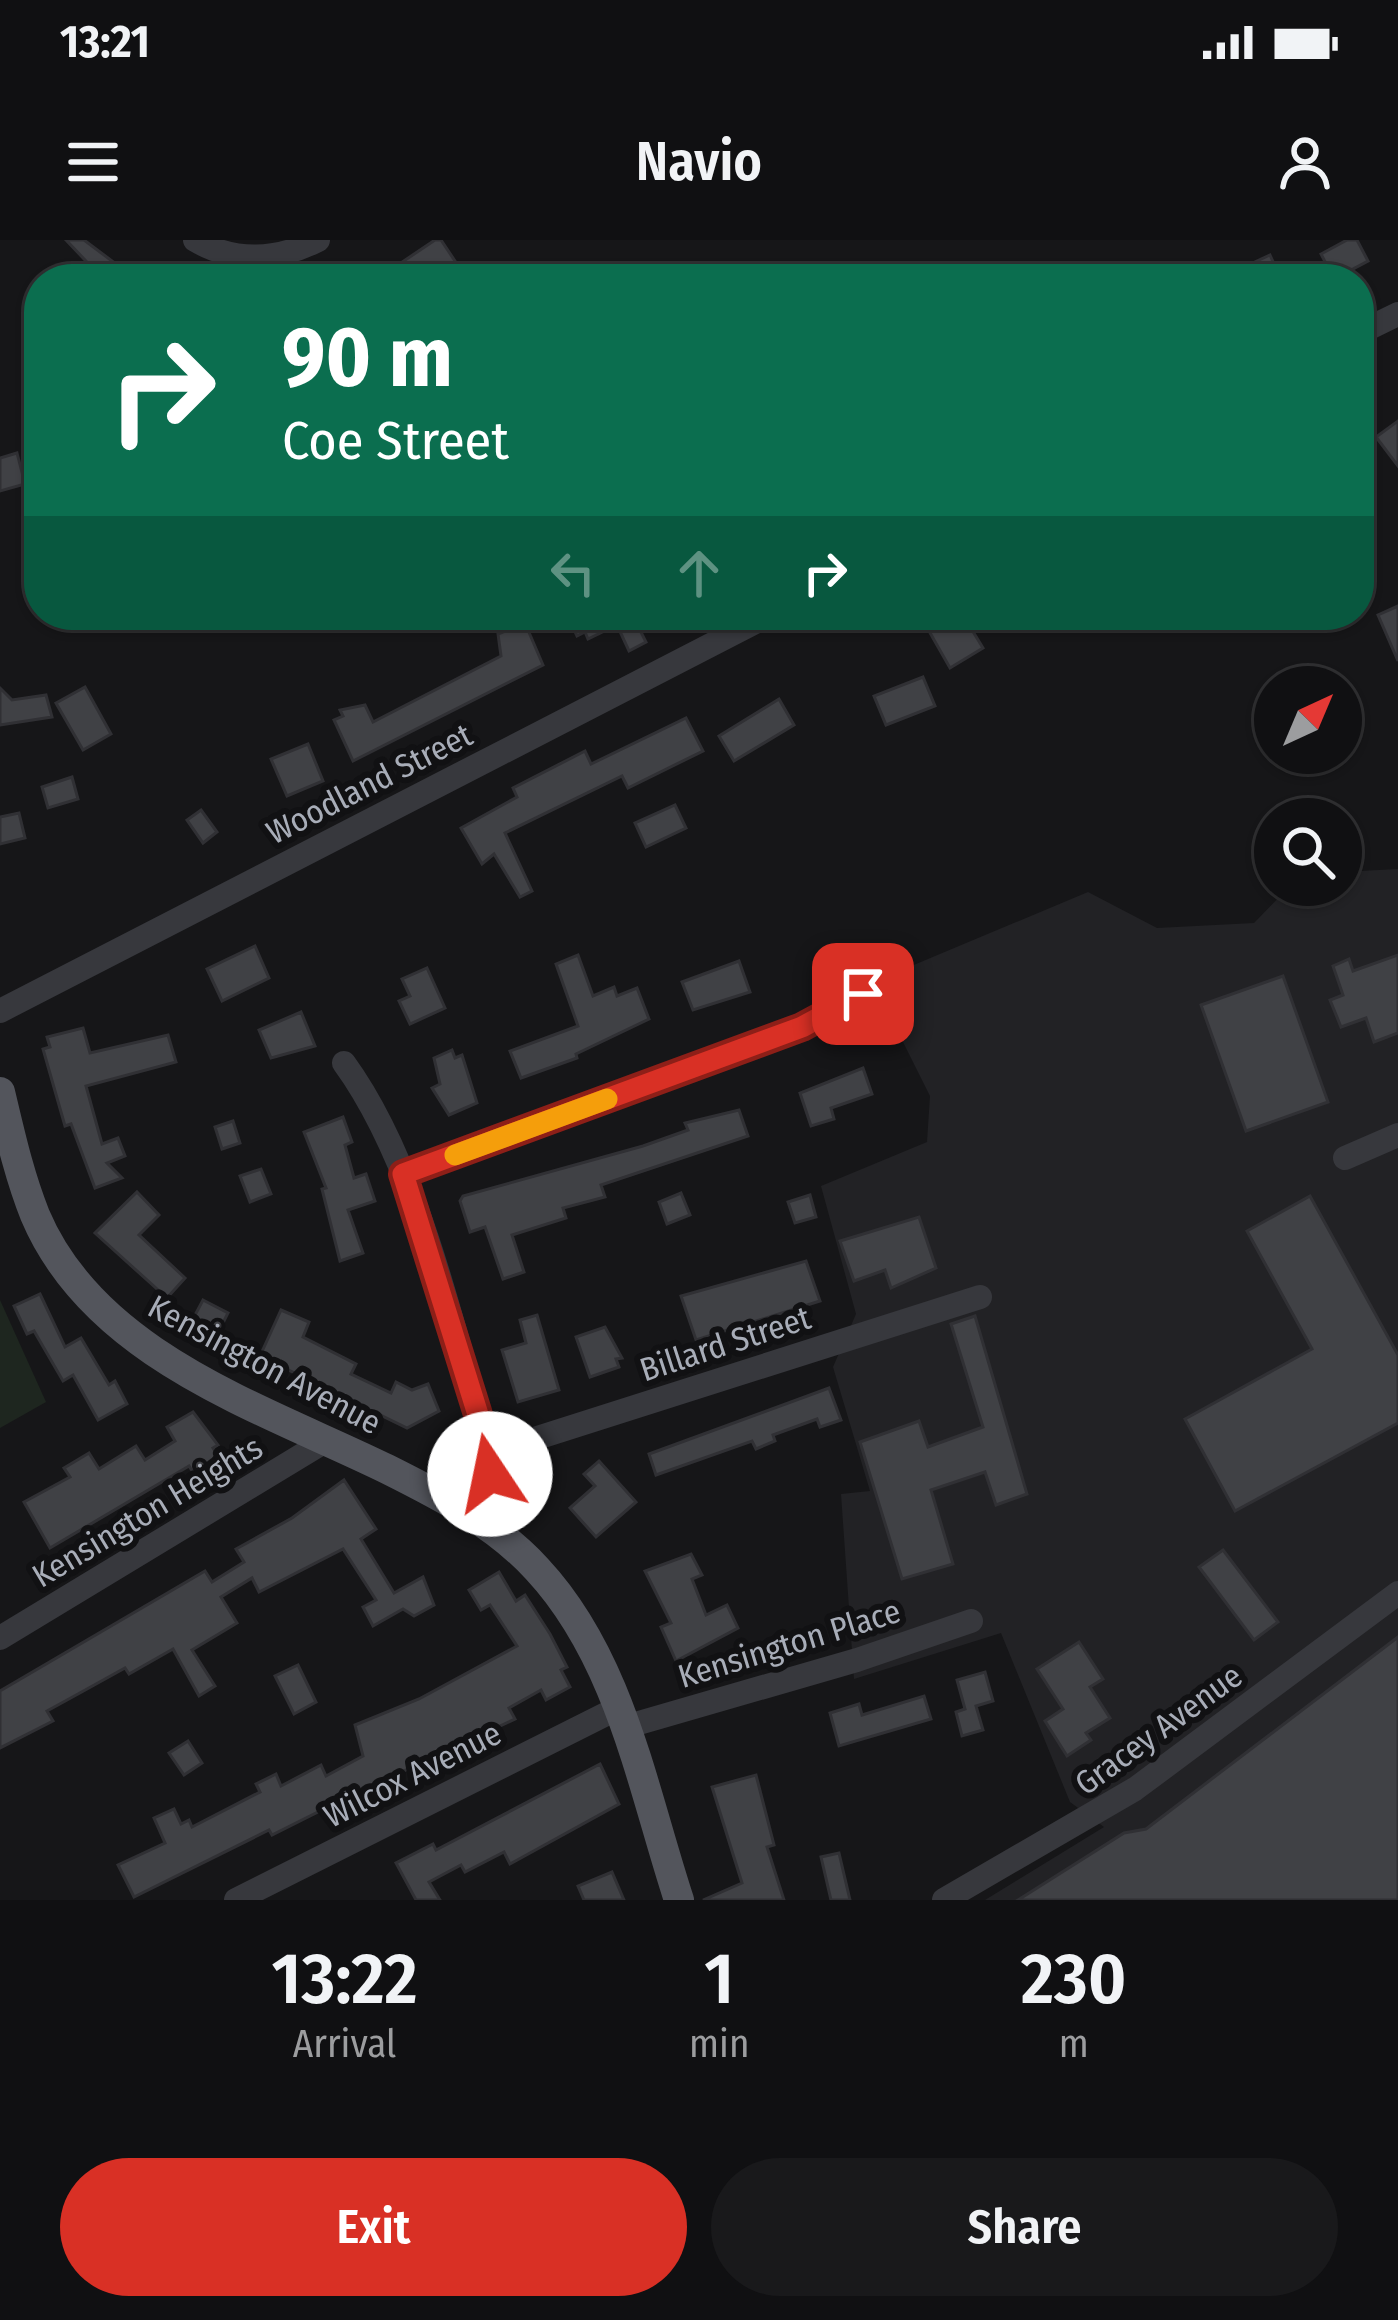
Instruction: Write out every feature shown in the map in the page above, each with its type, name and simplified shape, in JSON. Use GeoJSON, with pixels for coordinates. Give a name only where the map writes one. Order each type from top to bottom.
{"type":"FeatureCollection","features":[{"type":"Feature","properties":{"kind":"main road","name":"Kensington Avenue"},"geometry":{"type":"LineString","coordinates":[[0,1092],[36,1218],[82,1292],[146,1346],[470,1514],[522,1554],[563,1600],[588,1640],[621,1717],[679,1900]]}},
{"type":"Feature","properties":{"kind":"street"},"geometry":{"type":"LineString","coordinates":[[195,240],[218,253],[245,257],[277,255],[318,240]]}},
{"type":"Feature","properties":{"kind":"street","name":"Woodland Street"},"geometry":{"type":"LineString","coordinates":[[0,1011],[740,630]]}},
{"type":"Feature","properties":{"kind":"street"},"geometry":{"type":"LineString","coordinates":[[403,1174],[802,1027],[863,994]]}},
{"type":"Feature","properties":{"kind":"street"},"geometry":{"type":"LineString","coordinates":[[344,1063],[370,1098],[403,1174],[490,1453],[490,1474],[470,1514]]}},
{"type":"Feature","properties":{"kind":"street"},"geometry":{"type":"LineString","coordinates":[[1345,1158],[1398,1135]]}},
{"type":"Feature","properties":{"kind":"street","name":"Billard Street"},"geometry":{"type":"LineString","coordinates":[[490,1453],[980,1297]]}},
{"type":"Feature","properties":{"kind":"street","name":"Kensington Heights"},"geometry":{"type":"LineString","coordinates":[[0,1638],[327,1440]]}},
{"type":"Feature","properties":{"kind":"street","name":"Gracey Avenue"},"geometry":{"type":"LineString","coordinates":[[944,1900],[1136,1789],[1398,1593]]}},
{"type":"Feature","properties":{"kind":"street","name":"Kensington Place"},"geometry":{"type":"LineString","coordinates":[[621,1717],[857,1660],[971,1621]]}},
{"type":"Feature","properties":{"kind":"street","name":"Wilcox Avenue"},"geometry":{"type":"LineString","coordinates":[[236,1900],[621,1717]]}},
{"type":"Feature","properties":{"kind":"shaded area"},"geometry":{"type":"Polygon","coordinates":[[[1398,869],[1398,1900],[985,1900],[1104,1827],[1070,1802],[1001,1633],[854,1679],[841,1494],[870,1491],[833,1367],[856,1314],[821,1186],[927,1142],[930,1096],[892,1020],[897,972],[1088,892],[1157,928],[1254,923],[1271,906],[1362,906],[1362,871],[1398,869]]]}},
{"type":"Feature","properties":{"kind":"shaded area"},"geometry":{"type":"Polygon","coordinates":[[[0,1300],[46,1402],[0,1428],[0,1300]]]}},
{"type":"Feature","properties":{"kind":"building"},"geometry":{"type":"Polygon","coordinates":[[[66,240],[84,240],[116,264],[89,264],[66,240]]]}},
{"type":"Feature","properties":{"kind":"building"},"geometry":{"type":"Polygon","coordinates":[[[441,240],[457,264],[399,264],[441,240]]]}},
{"type":"Feature","properties":{"kind":"building"},"geometry":{"type":"Polygon","coordinates":[[[1347,240],[1357,240],[1368,261],[1326,264],[1321,254],[1347,240]]]}},
{"type":"Feature","properties":{"kind":"building"},"geometry":{"type":"Polygon","coordinates":[[[1270,255],[1274,264],[1250,264],[1270,255]]]}},
{"type":"Feature","properties":{"kind":"building"},"geometry":{"type":"Polygon","coordinates":[[[1398,421],[1398,466],[1376,437],[1398,421]]]}},
{"type":"Feature","properties":{"kind":"building"},"geometry":{"type":"Polygon","coordinates":[[[17,453],[24,484],[0,491],[0,458],[17,453]]]}},
{"type":"Feature","properties":{"kind":"building"},"geometry":{"type":"Polygon","coordinates":[[[1398,606],[1398,661],[1378,615],[1398,606]]]}},
{"type":"Feature","properties":{"kind":"building"},"geometry":{"type":"Polygon","coordinates":[[[528,630],[543,665],[353,761],[334,720],[343,716],[340,710],[365,705],[373,722],[501,656],[498,634],[528,630]]]}},
{"type":"Feature","properties":{"kind":"building"},"geometry":{"type":"Polygon","coordinates":[[[574,630],[607,630],[588,639],[585,632],[577,636],[574,630]]]}},
{"type":"Feature","properties":{"kind":"building"},"geometry":{"type":"Polygon","coordinates":[[[619,630],[640,630],[646,642],[629,651],[619,630]]]}},
{"type":"Feature","properties":{"kind":"building"},"geometry":{"type":"Polygon","coordinates":[[[972,630],[983,648],[950,668],[929,631],[972,630]]]}},
{"type":"Feature","properties":{"kind":"building"},"geometry":{"type":"Polygon","coordinates":[[[923,677],[935,706],[886,725],[874,696],[923,677]]]}},
{"type":"Feature","properties":{"kind":"building"},"geometry":{"type":"Polygon","coordinates":[[[85,687],[111,734],[83,750],[56,703],[85,687]]]}},
{"type":"Feature","properties":{"kind":"building"},"geometry":{"type":"Polygon","coordinates":[[[0,688],[12,700],[46,695],[52,717],[0,725],[0,688]]]}},
{"type":"Feature","properties":{"kind":"building"},"geometry":{"type":"Polygon","coordinates":[[[779,699],[794,725],[734,761],[719,736],[779,699]]]}},
{"type":"Feature","properties":{"kind":"building"},"geometry":{"type":"Polygon","coordinates":[[[686,718],[703,751],[628,788],[622,776],[505,833],[532,891],[520,897],[494,854],[482,864],[461,828],[517,797],[513,788],[585,751],[591,764],[686,718]]]}},
{"type":"Feature","properties":{"kind":"building"},"geometry":{"type":"Polygon","coordinates":[[[308,744],[323,781],[287,796],[271,759],[308,744]]]}},
{"type":"Feature","properties":{"kind":"building"},"geometry":{"type":"Polygon","coordinates":[[[72,777],[78,799],[48,808],[42,787],[72,777]]]}},
{"type":"Feature","properties":{"kind":"building"},"geometry":{"type":"Polygon","coordinates":[[[675,805],[686,828],[646,847],[635,823],[675,805]]]}},
{"type":"Feature","properties":{"kind":"building"},"geometry":{"type":"Polygon","coordinates":[[[201,810],[217,832],[203,843],[187,820],[201,810]]]}},
{"type":"Feature","properties":{"kind":"building"},"geometry":{"type":"Polygon","coordinates":[[[19,813],[25,838],[0,844],[0,817],[19,813]]]}},
{"type":"Feature","properties":{"kind":"building"},"geometry":{"type":"Polygon","coordinates":[[[255,946],[269,978],[222,1001],[207,969],[255,946]]]}},
{"type":"Feature","properties":{"kind":"building"},"geometry":{"type":"Polygon","coordinates":[[[578,955],[593,996],[614,987],[617,996],[637,988],[649,1019],[576,1054],[577,1058],[521,1078],[510,1051],[578,1026],[556,964],[578,955]]]}},
{"type":"Feature","properties":{"kind":"building"},"geometry":{"type":"Polygon","coordinates":[[[1398,955],[1398,1033],[1374,1042],[1366,1018],[1341,1027],[1330,1000],[1343,995],[1333,966],[1349,959],[1353,971],[1398,955]]]}},
{"type":"Feature","properties":{"kind":"building"},"geometry":{"type":"Polygon","coordinates":[[[739,961],[750,992],[693,1010],[682,982],[739,961]]]}},
{"type":"Feature","properties":{"kind":"building"},"geometry":{"type":"Polygon","coordinates":[[[427,968],[445,1008],[410,1024],[399,1001],[410,996],[402,979],[427,968]]]}},
{"type":"Feature","properties":{"kind":"building"},"geometry":{"type":"Polygon","coordinates":[[[1283,976],[1328,1102],[1246,1131],[1201,1005],[1283,976]]]}},
{"type":"Feature","properties":{"kind":"building"},"geometry":{"type":"Polygon","coordinates":[[[301,1012],[315,1046],[271,1058],[259,1030],[301,1012]]]}},
{"type":"Feature","properties":{"kind":"building"},"geometry":{"type":"Polygon","coordinates":[[[83,1028],[90,1053],[168,1035],[176,1062],[86,1086],[102,1144],[118,1138],[125,1156],[107,1163],[122,1178],[95,1188],[71,1124],[65,1126],[43,1049],[50,1047],[47,1037],[83,1028]]]}},
{"type":"Feature","properties":{"kind":"building"},"geometry":{"type":"Polygon","coordinates":[[[452,1050],[455,1058],[462,1055],[477,1103],[449,1115],[432,1088],[440,1084],[434,1058],[452,1050]]]}},
{"type":"Feature","properties":{"kind":"building"},"geometry":{"type":"Polygon","coordinates":[[[863,1068],[872,1094],[831,1108],[834,1119],[811,1126],[800,1093],[863,1068]]]}},
{"type":"Feature","properties":{"kind":"building"},"geometry":{"type":"Polygon","coordinates":[[[739,1110],[748,1136],[601,1185],[605,1197],[563,1208],[566,1218],[512,1235],[524,1272],[503,1279],[485,1227],[470,1232],[460,1201],[463,1196],[643,1146],[688,1130],[685,1123],[739,1110]]]}},
{"type":"Feature","properties":{"kind":"building"},"geometry":{"type":"Polygon","coordinates":[[[343,1117],[352,1142],[345,1145],[354,1178],[366,1174],[375,1201],[348,1210],[363,1253],[340,1261],[322,1189],[326,1188],[304,1132],[343,1117]]]}},
{"type":"Feature","properties":{"kind":"building"},"geometry":{"type":"Polygon","coordinates":[[[233,1121],[240,1143],[222,1149],[215,1127],[233,1121]]]}},
{"type":"Feature","properties":{"kind":"building"},"geometry":{"type":"Polygon","coordinates":[[[261,1169],[271,1194],[250,1202],[240,1176],[261,1169]]]}},
{"type":"Feature","properties":{"kind":"building"},"geometry":{"type":"Polygon","coordinates":[[[137,1192],[159,1215],[139,1235],[185,1278],[167,1298],[95,1233],[137,1192]]]}},
{"type":"Feature","properties":{"kind":"building"},"geometry":{"type":"Polygon","coordinates":[[[681,1193],[690,1215],[667,1224],[659,1202],[681,1193]]]}},
{"type":"Feature","properties":{"kind":"building"},"geometry":{"type":"Polygon","coordinates":[[[810,1195],[816,1217],[795,1223],[788,1202],[810,1195]]]}},
{"type":"Feature","properties":{"kind":"building"},"geometry":{"type":"Polygon","coordinates":[[[1310,1196],[1398,1355],[1398,1423],[1235,1511],[1185,1419],[1312,1349],[1247,1231],[1310,1196]]]}},
{"type":"Feature","properties":{"kind":"building"},"geometry":{"type":"Polygon","coordinates":[[[919,1217],[936,1268],[891,1288],[885,1270],[854,1281],[840,1241],[919,1217]]]}},
{"type":"Feature","properties":{"kind":"building"},"geometry":{"type":"Polygon","coordinates":[[[806,1261],[820,1301],[696,1340],[681,1296],[806,1261]]]}},
{"type":"Feature","properties":{"kind":"building"},"geometry":{"type":"Polygon","coordinates":[[[40,1294],[65,1347],[81,1338],[109,1385],[115,1381],[127,1404],[98,1420],[73,1375],[63,1381],[34,1331],[27,1334],[14,1306],[40,1294]]]}},
{"type":"Feature","properties":{"kind":"building"},"geometry":{"type":"Polygon","coordinates":[[[203,1300],[228,1313],[212,1345],[186,1332],[203,1300]]]}},
{"type":"Feature","properties":{"kind":"building"},"geometry":{"type":"Polygon","coordinates":[[[281,1310],[309,1322],[303,1337],[356,1364],[351,1374],[391,1393],[396,1382],[412,1390],[428,1384],[439,1411],[407,1428],[260,1356],[281,1310]]]}},
{"type":"Feature","properties":{"kind":"building"},"geometry":{"type":"Polygon","coordinates":[[[537,1315],[559,1390],[518,1402],[502,1350],[526,1343],[520,1320],[537,1315]]]}},
{"type":"Feature","properties":{"kind":"building"},"geometry":{"type":"Polygon","coordinates":[[[975,1316],[1027,1494],[996,1505],[985,1472],[931,1490],[953,1564],[902,1579],[860,1442],[919,1421],[928,1447],[983,1427],[951,1324],[975,1316]]]}},
{"type":"Feature","properties":{"kind":"building"},"geometry":{"type":"Polygon","coordinates":[[[605,1327],[622,1358],[616,1359],[619,1367],[590,1377],[576,1337],[605,1327]]]}},
{"type":"Feature","properties":{"kind":"building"},"geometry":{"type":"Polygon","coordinates":[[[829,1388],[841,1420],[820,1427],[817,1419],[773,1435],[775,1441],[756,1449],[752,1441],[656,1475],[649,1454],[829,1388]]]}},
{"type":"Feature","properties":{"kind":"building"},"geometry":{"type":"Polygon","coordinates":[[[193,1412],[218,1445],[213,1448],[220,1459],[194,1474],[189,1466],[50,1548],[24,1502],[70,1477],[64,1468],[89,1453],[99,1469],[136,1446],[145,1460],[175,1441],[167,1427],[193,1412]]]}},
{"type":"Feature","properties":{"kind":"building"},"geometry":{"type":"Polygon","coordinates":[[[599,1461],[636,1502],[596,1537],[570,1508],[595,1486],[584,1474],[599,1461]]]}},
{"type":"Feature","properties":{"kind":"building"},"geometry":{"type":"Polygon","coordinates":[[[344,1480],[376,1529],[361,1539],[394,1593],[423,1577],[434,1605],[414,1616],[403,1609],[373,1626],[363,1607],[376,1600],[343,1549],[259,1592],[252,1578],[221,1597],[237,1623],[192,1650],[215,1686],[199,1696],[173,1649],[129,1674],[125,1668],[47,1711],[53,1721],[0,1748],[0,1691],[205,1571],[212,1582],[244,1562],[236,1549],[292,1518],[344,1480]]]}},
{"type":"Feature","properties":{"kind":"building"},"geometry":{"type":"Polygon","coordinates":[[[1223,1550],[1278,1622],[1254,1640],[1199,1567],[1223,1550]]]}},
{"type":"Feature","properties":{"kind":"building"},"geometry":{"type":"Polygon","coordinates":[[[691,1554],[702,1575],[692,1579],[706,1615],[727,1605],[738,1628],[676,1661],[661,1627],[671,1623],[645,1571],[691,1554]]]}},
{"type":"Feature","properties":{"kind":"building"},"geometry":{"type":"Polygon","coordinates":[[[499,1572],[516,1601],[525,1595],[550,1634],[567,1667],[561,1670],[570,1687],[546,1700],[541,1690],[509,1708],[515,1719],[346,1798],[349,1804],[331,1813],[328,1807],[272,1835],[269,1830],[134,1897],[118,1865],[165,1843],[154,1818],[174,1809],[181,1824],[189,1820],[192,1827],[260,1792],[256,1784],[276,1774],[281,1786],[321,1765],[326,1776],[363,1756],[355,1725],[419,1699],[517,1646],[490,1605],[481,1610],[469,1590],[499,1572]]]}},
{"type":"Feature","properties":{"kind":"building"},"geometry":{"type":"Polygon","coordinates":[[[1398,1637],[1398,1900],[1018,1900],[1124,1833],[1146,1829],[1398,1637]]]}},
{"type":"Feature","properties":{"kind":"building"},"geometry":{"type":"Polygon","coordinates":[[[1079,1642],[1103,1679],[1090,1687],[1110,1718],[1086,1733],[1091,1740],[1067,1756],[1045,1721],[1063,1709],[1037,1669],[1079,1642]]]}},
{"type":"Feature","properties":{"kind":"building"},"geometry":{"type":"Polygon","coordinates":[[[298,1665],[316,1702],[294,1714],[275,1676],[298,1665]]]}},
{"type":"Feature","properties":{"kind":"building"},"geometry":{"type":"Polygon","coordinates":[[[985,1672],[993,1701],[976,1706],[983,1730],[962,1736],[956,1712],[965,1709],[957,1680],[985,1672]]]}},
{"type":"Feature","properties":{"kind":"building"},"geometry":{"type":"Polygon","coordinates":[[[924,1696],[931,1719],[839,1746],[830,1713],[859,1704],[862,1715],[924,1696]]]}},
{"type":"Feature","properties":{"kind":"building"},"geometry":{"type":"Polygon","coordinates":[[[188,1741],[202,1763],[184,1775],[169,1753],[188,1741]]]}},
{"type":"Feature","properties":{"kind":"building"},"geometry":{"type":"Polygon","coordinates":[[[600,1764],[619,1804],[510,1864],[504,1852],[465,1872],[461,1865],[429,1882],[440,1900],[416,1900],[396,1863],[433,1844],[436,1850],[600,1764]]]}},
{"type":"Feature","properties":{"kind":"building"},"geometry":{"type":"Polygon","coordinates":[[[756,1775],[774,1845],[767,1847],[784,1900],[703,1900],[742,1883],[712,1787],[756,1775]]]}},
{"type":"Feature","properties":{"kind":"building"},"geometry":{"type":"Polygon","coordinates":[[[839,1853],[850,1900],[831,1900],[821,1857],[839,1853]]]}},
{"type":"Feature","properties":{"kind":"building"},"geometry":{"type":"Polygon","coordinates":[[[612,1872],[624,1900],[584,1900],[578,1886],[612,1872]]]}},
{"type":"Feature","properties":{"kind":"slow traffic"},"geometry":{"type":"LineString","coordinates":[[455,1155],[607,1099]]}},
{"type":"Feature","properties":{"kind":"route"},"geometry":{"type":"LineString","coordinates":[[490,1474],[490,1453],[403,1174],[802,1027],[863,994]]}}]}
